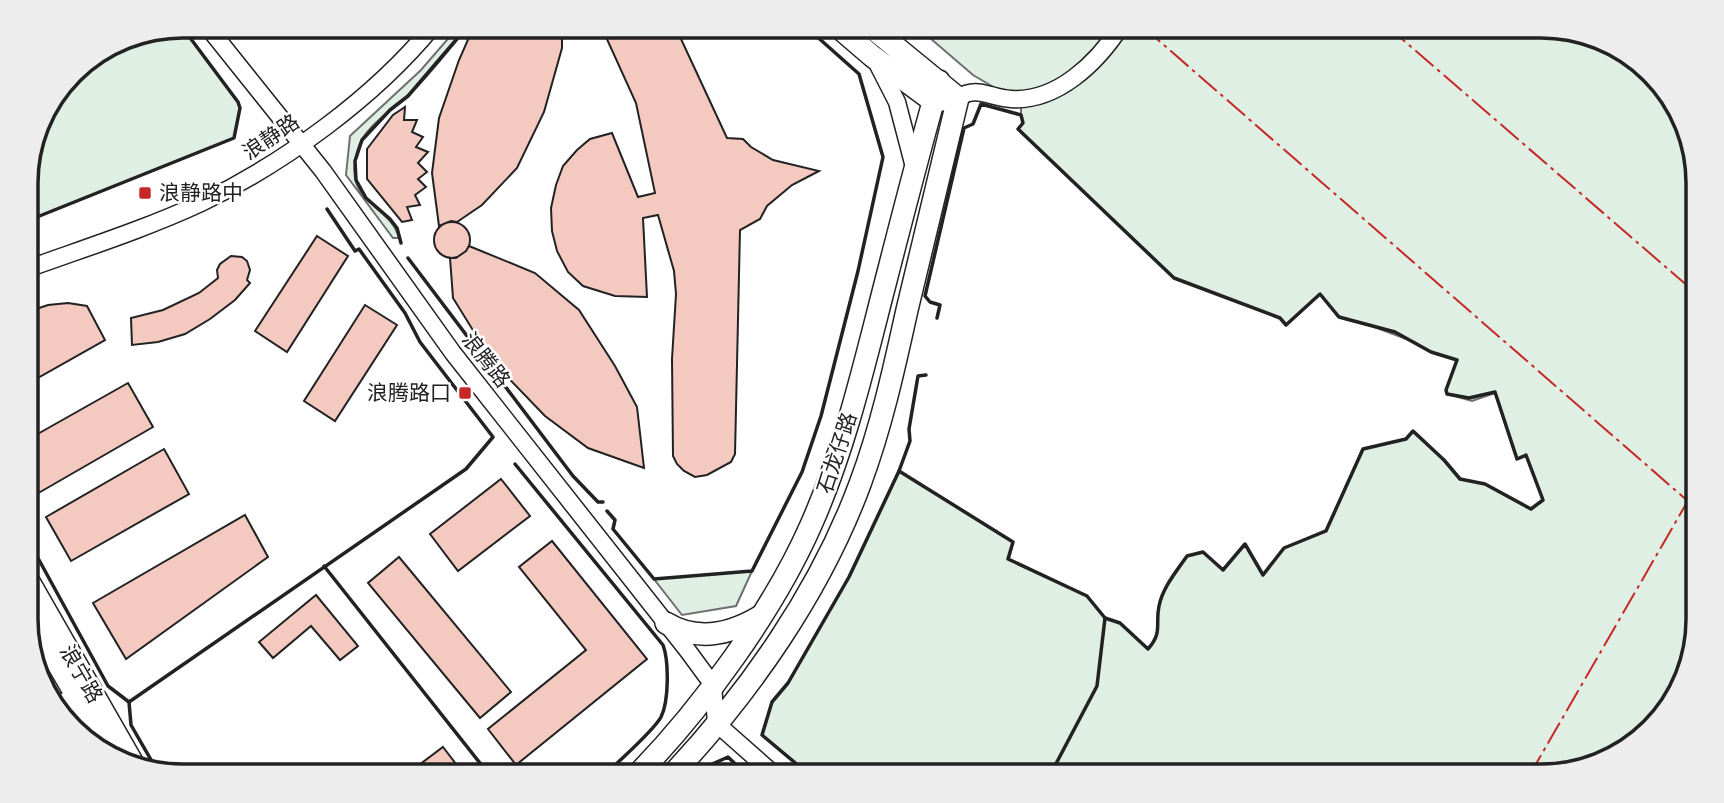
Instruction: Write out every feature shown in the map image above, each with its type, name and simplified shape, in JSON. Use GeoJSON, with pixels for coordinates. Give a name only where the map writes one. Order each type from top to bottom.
{"type":"FeatureCollection","features":[{"type":"Feature","properties":{"kind":"main road"},"geometry":{"type":"LineString","coordinates":[[851,38],[872,56],[936,91],[958,99]]}},
{"type":"Feature","properties":{"kind":"main road"},"geometry":{"type":"LineString","coordinates":[[882,38],[936,91]]}},
{"type":"Feature","properties":{"kind":"main road","name":"石龙仔路"},"geometry":{"type":"LineString","coordinates":[[647,764],[680,728],[713,685],[759,617],[799,550],[830,476],[859,382],[936,91]]}},
{"type":"Feature","properties":{"kind":"main road","name":"石龙仔路"},"geometry":{"type":"LineString","coordinates":[[682,764],[755,674],[806,596],[859,487],[891,380],[958,99]]}},
{"type":"Feature","properties":{"kind":"main road","name":"浪宁路"},"geometry":{"type":"LineString","coordinates":[[38,608],[71,690],[120,749]]}},
{"type":"Feature","properties":{"kind":"main road"},"geometry":{"type":"LineString","coordinates":[[666,623],[677,630],[701,635],[730,631],[759,617]]}},
{"type":"Feature","properties":{"kind":"main road","name":"浪宁路"},"geometry":{"type":"LineString","coordinates":[[40,634],[100,738]]}},
{"type":"Feature","properties":{"kind":"street","name":"浪腾路"},"geometry":{"type":"LineString","coordinates":[[217,38],[323,171],[453,353],[713,685]]}},
{"type":"Feature","properties":{"kind":"street","name":"浪静路"},"geometry":{"type":"LineString","coordinates":[[39,265],[201,202],[275,163],[365,95],[422,38]]}},
{"type":"Feature","properties":{"kind":"street"},"geometry":{"type":"LineString","coordinates":[[958,99],[973,91],[1016,99],[1047,94],[1086,68],[1112,38]]}},
{"type":"Feature","properties":{"kind":"street"},"geometry":{"type":"LineString","coordinates":[[872,56],[884,73],[897,102],[914,170]]}},
{"type":"Feature","properties":{"kind":"street"},"geometry":{"type":"LineString","coordinates":[[713,685],[716,723],[762,764]]}},
{"type":"Feature","properties":{"kind":"green space"},"geometry":{"type":"Polygon","coordinates":[[[190,38],[238,102],[240,108],[234,138],[39,216],[40,165],[43,146],[53,119],[81,81],[119,53],[146,43],[190,38]]]}},
{"type":"Feature","properties":{"kind":"green space"},"geometry":{"type":"Polygon","coordinates":[[[449,38],[458,38],[416,88],[370,128],[361,141],[355,159],[358,187],[396,229],[399,238],[393,238],[346,175],[350,136],[421,70],[449,38]]]}},
{"type":"Feature","properties":{"kind":"green space"},"geometry":{"type":"Polygon","coordinates":[[[930,38],[1540,38],[1587,46],[1613,58],[1643,81],[1666,111],[1674,128],[1681,146],[1686,184],[1686,619],[1678,666],[1666,692],[1643,722],[1605,750],[1569,762],[1550,764],[797,764],[762,735],[772,702],[788,683],[849,577],[899,471],[1013,542],[1009,559],[1087,596],[1105,618],[1120,623],[1148,649],[1157,633],[1159,606],[1164,592],[1187,556],[1203,552],[1223,570],[1245,544],[1263,574],[1284,548],[1326,530],[1363,449],[1406,439],[1413,432],[1444,460],[1460,479],[1485,484],[1530,509],[1543,500],[1526,456],[1517,459],[1495,393],[1472,401],[1447,394],[1457,360],[1431,352],[1414,342],[1372,326],[1338,317],[1320,294],[1286,325],[1280,318],[1174,278],[1018,129],[1023,123],[1021,94],[997,89],[973,75],[930,38]]]}},
{"type":"Feature","properties":{"kind":"green space"},"geometry":{"type":"Polygon","coordinates":[[[752,571],[736,606],[682,615],[654,579],[752,571]]]}},
{"type":"Feature","properties":{"kind":"building"},"geometry":{"type":"Polygon","coordinates":[[[469,38],[562,38],[562,48],[544,112],[517,168],[482,205],[457,222],[451,221],[439,226],[432,173],[439,118],[469,38]]]}},
{"type":"Feature","properties":{"kind":"building"},"geometry":{"type":"Polygon","coordinates":[[[606,38],[681,38],[727,138],[743,139],[773,160],[819,171],[792,185],[767,206],[760,219],[740,230],[735,454],[731,462],[707,475],[695,477],[684,471],[673,456],[672,359],[676,294],[674,271],[658,215],[643,218],[647,297],[615,296],[583,286],[568,272],[557,251],[552,231],[551,208],[563,166],[590,139],[612,133],[638,197],[655,193],[636,103],[606,38]]]}},
{"type":"Feature","properties":{"kind":"building"},"geometry":{"type":"Polygon","coordinates":[[[405,107],[404,120],[417,120],[412,132],[423,137],[416,147],[428,152],[418,163],[427,172],[418,179],[426,187],[415,195],[420,205],[407,207],[412,220],[402,222],[367,179],[367,149],[393,115],[405,107]]]}},
{"type":"Feature","properties":{"kind":"building"},"geometry":{"type":"Polygon","coordinates":[[[452,222],[465,227],[470,240],[465,253],[452,258],[439,253],[434,240],[439,227],[452,222]]]}},
{"type":"Feature","properties":{"kind":"building"},"geometry":{"type":"Polygon","coordinates":[[[317,236],[348,256],[287,352],[255,331],[317,236]]]}},
{"type":"Feature","properties":{"kind":"building"},"geometry":{"type":"Polygon","coordinates":[[[469,246],[535,273],[579,310],[615,366],[637,407],[644,468],[588,448],[545,416],[492,361],[453,298],[450,258],[456,258],[469,246]]]}},
{"type":"Feature","properties":{"kind":"building"},"geometry":{"type":"Polygon","coordinates":[[[231,256],[242,257],[247,261],[250,270],[247,280],[250,283],[235,300],[185,334],[158,342],[132,345],[131,318],[163,310],[199,293],[218,278],[217,270],[220,264],[231,256]]]}},
{"type":"Feature","properties":{"kind":"building"},"geometry":{"type":"Polygon","coordinates":[[[68,303],[87,306],[105,340],[39,377],[39,308],[68,303]]]}},
{"type":"Feature","properties":{"kind":"building"},"geometry":{"type":"Polygon","coordinates":[[[365,305],[397,325],[335,421],[304,401],[365,305]]]}},
{"type":"Feature","properties":{"kind":"building"},"geometry":{"type":"Polygon","coordinates":[[[128,383],[153,427],[38,493],[38,434],[128,383]]]}},
{"type":"Feature","properties":{"kind":"building"},"geometry":{"type":"Polygon","coordinates":[[[164,449],[189,494],[71,561],[46,517],[164,449]]]}},
{"type":"Feature","properties":{"kind":"building"},"geometry":{"type":"Polygon","coordinates":[[[501,479],[530,516],[458,571],[430,534],[501,479]]]}},
{"type":"Feature","properties":{"kind":"building"},"geometry":{"type":"Polygon","coordinates":[[[245,515],[268,557],[126,659],[93,603],[245,515]]]}},
{"type":"Feature","properties":{"kind":"building"},"geometry":{"type":"Polygon","coordinates":[[[552,541],[647,659],[515,764],[488,729],[586,650],[519,567],[552,541]]]}},
{"type":"Feature","properties":{"kind":"building"},"geometry":{"type":"Polygon","coordinates":[[[399,557],[511,692],[480,718],[368,583],[399,557]]]}},
{"type":"Feature","properties":{"kind":"building"},"geometry":{"type":"Polygon","coordinates":[[[316,595],[358,646],[340,660],[311,626],[273,658],[259,642],[316,595]]]}},
{"type":"Feature","properties":{"kind":"building"},"geometry":{"type":"Polygon","coordinates":[[[443,747],[456,764],[420,764],[443,747]]]}},
{"type":"Feature","properties":{"kind":"wall"},"geometry":{"type":"LineString","coordinates":[[39,216],[234,138],[240,108],[238,102],[190,38]]}},
{"type":"Feature","properties":{"kind":"wall"},"geometry":{"type":"LineString","coordinates":[[401,243],[397,228],[366,198],[356,180],[355,161],[362,140],[390,110],[408,96],[458,38]]}},
{"type":"Feature","properties":{"kind":"wall"},"geometry":{"type":"LineString","coordinates":[[607,511],[615,520],[613,529],[654,579],[752,571],[802,472],[821,416],[858,271],[883,157],[859,74],[818,38]]}},
{"type":"Feature","properties":{"kind":"wall"},"geometry":{"type":"LineString","coordinates":[[899,471],[1013,542],[1008,559],[1087,596],[1105,618],[1120,623],[1148,649],[1157,633],[1159,606],[1164,592],[1187,556],[1203,552],[1223,570],[1245,544],[1263,575],[1284,548],[1326,531],[1363,449],[1406,439],[1413,431],[1460,479],[1485,484],[1531,509],[1543,500],[1526,455],[1517,459],[1495,392],[1469,398],[1447,394],[1457,360],[1431,352],[1395,332],[1339,317],[1320,294],[1286,325],[1280,318],[1174,278],[1018,129],[1023,123],[1021,115],[981,104],[973,124],[964,128],[925,296],[930,302],[940,305],[937,318]]}},
{"type":"Feature","properties":{"kind":"wall"},"geometry":{"type":"LineString","coordinates":[[129,702],[466,469],[493,437],[420,342],[405,313],[359,249],[355,251],[327,209]]}},
{"type":"Feature","properties":{"kind":"wall"},"geometry":{"type":"LineString","coordinates":[[408,258],[573,476],[598,502],[603,502]]}},
{"type":"Feature","properties":{"kind":"wall"},"geometry":{"type":"LineString","coordinates":[[797,764],[762,735],[772,702],[788,683],[849,577],[899,471],[910,441],[909,429],[918,376],[926,375]]}},
{"type":"Feature","properties":{"kind":"wall"},"geometry":{"type":"LineString","coordinates":[[515,464],[663,645],[667,681],[664,710],[643,739],[617,764]]}},
{"type":"Feature","properties":{"kind":"wall"},"geometry":{"type":"LineString","coordinates":[[38,558],[108,686],[129,702],[131,725],[152,761]]}},
{"type":"Feature","properties":{"kind":"wall"},"geometry":{"type":"LineString","coordinates":[[324,566],[481,764]]}},
{"type":"Feature","properties":{"kind":"wall"},"geometry":{"type":"LineString","coordinates":[[1056,764],[1097,686],[1105,618]]}},
{"type":"Feature","properties":{"kind":"wall"},"geometry":{"type":"LineString","coordinates":[[712,764],[728,757],[735,764]]}},
{"type":"Feature","properties":{"kind":"power"},"geometry":{"type":"LineString","coordinates":[[1156,38],[1686,499]]}},
{"type":"Feature","properties":{"kind":"power"},"geometry":{"type":"LineString","coordinates":[[1401,38],[1686,284]]}},
{"type":"Feature","properties":{"kind":"power"},"geometry":{"type":"LineString","coordinates":[[1536,764],[1686,504]]}},
{"type":"Feature","properties":{"kind":"place","name":"浪静路中"},"geometry":{"type":"Point","coordinates":[145,193]}},
{"type":"Feature","properties":{"kind":"place","name":"浪腾路口"},"geometry":{"type":"Point","coordinates":[465,393]}}]}
